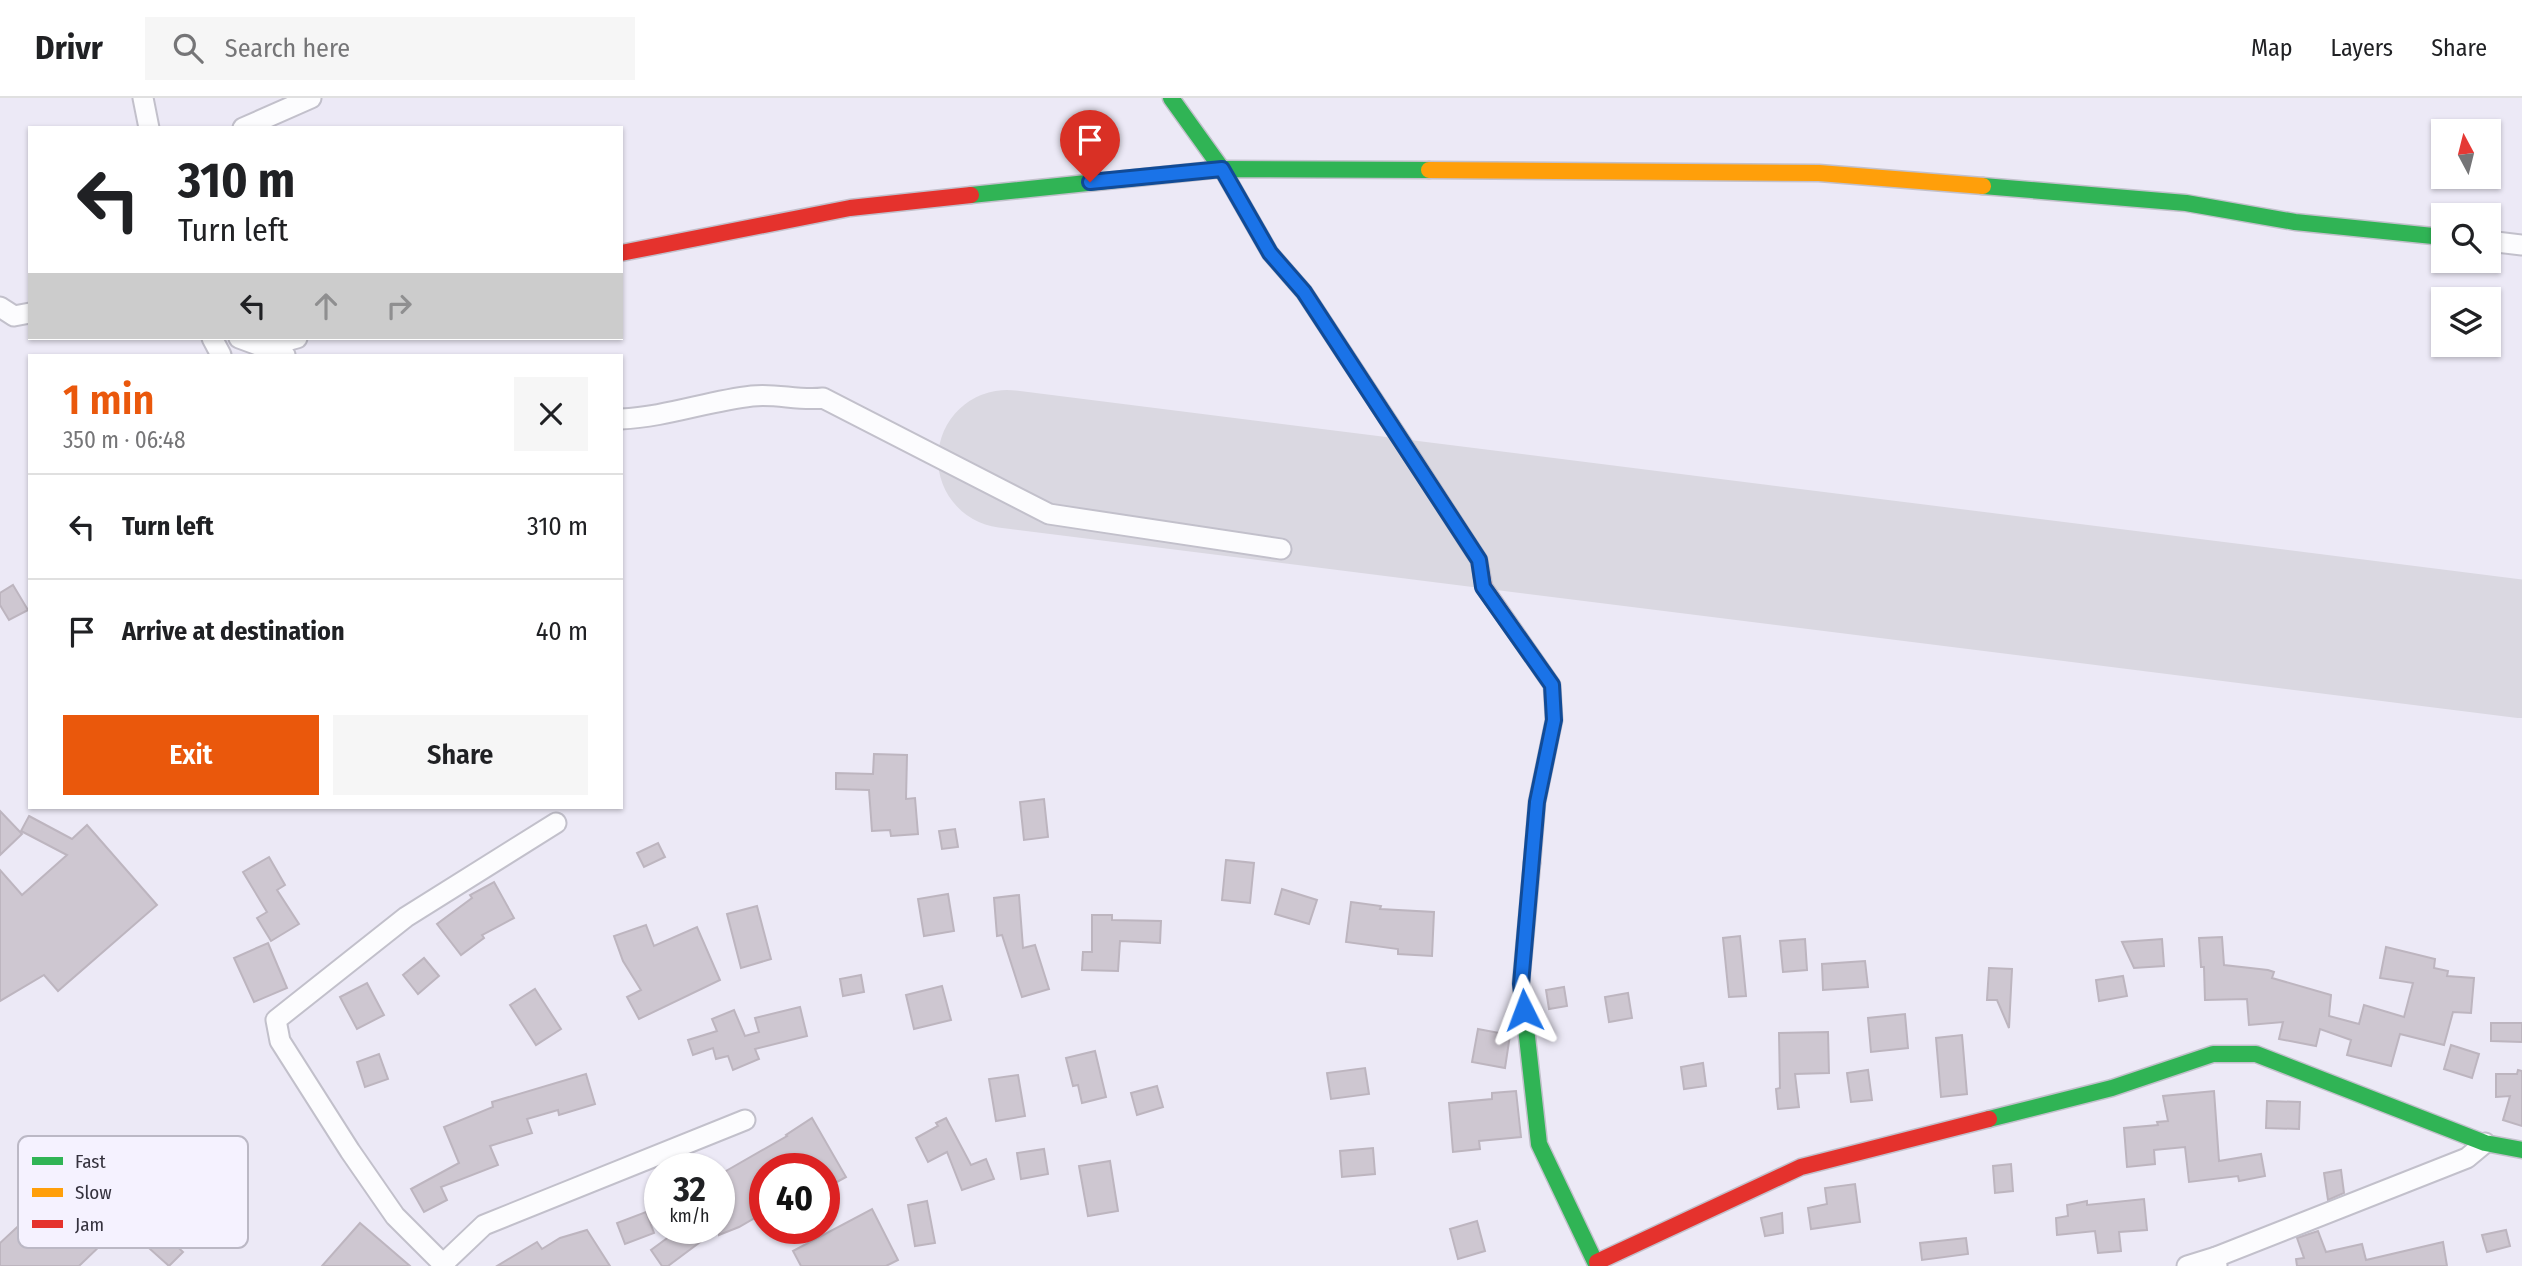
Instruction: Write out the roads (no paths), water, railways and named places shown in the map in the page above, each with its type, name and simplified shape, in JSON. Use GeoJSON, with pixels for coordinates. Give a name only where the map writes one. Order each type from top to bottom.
{"type":"FeatureCollection","features":[{"type":"Feature","properties":{"kind":"street"},"geometry":{"type":"LineString","coordinates":[[143,98],[149,126]]}},
{"type":"Feature","properties":{"kind":"street"},"geometry":{"type":"LineString","coordinates":[[248,126],[311,98]]}},
{"type":"Feature","properties":{"kind":"street"},"geometry":{"type":"LineString","coordinates":[[1171,98],[1222,169],[1270,253],[1304,292],[1479,560],[1483,587],[1552,685],[1554,720],[1537,802],[1521,984],[1539,1144],[1597,1264],[1801,1167],[2112,1088],[2213,1054],[2256,1054],[2485,1143],[2522,1150]]}},
{"type":"Feature","properties":{"kind":"street"},"geometry":{"type":"LineString","coordinates":[[623,253],[850,208],[1222,169],[1819,173],[2186,203],[2295,222],[2431,236]]}},
{"type":"Feature","properties":{"kind":"street"},"geometry":{"type":"LineString","coordinates":[[2501,243],[2522,245]]}},
{"type":"Feature","properties":{"kind":"street"},"geometry":{"type":"LineString","coordinates":[[0,307],[14,316],[28,313]]}},
{"type":"Feature","properties":{"kind":"street"},"geometry":{"type":"LineString","coordinates":[[245,340],[282,354]]}},
{"type":"Feature","properties":{"kind":"street"},"geometry":{"type":"LineString","coordinates":[[264,347],[290,340]]}},
{"type":"Feature","properties":{"kind":"street"},"geometry":{"type":"LineString","coordinates":[[623,419],[650,417],[750,396],[777,394],[803,401],[823,398],[1049,514],[1281,549]]}},
{"type":"Feature","properties":{"kind":"street"},"geometry":{"type":"LineString","coordinates":[[556,823],[406,917],[276,1020],[280,1041],[395,1216],[444,1265],[484,1225],[745,1120]]}},
{"type":"Feature","properties":{"kind":"street"},"geometry":{"type":"LineString","coordinates":[[2187,1266],[2217,1261],[2467,1158],[2485,1143]]}}]}
